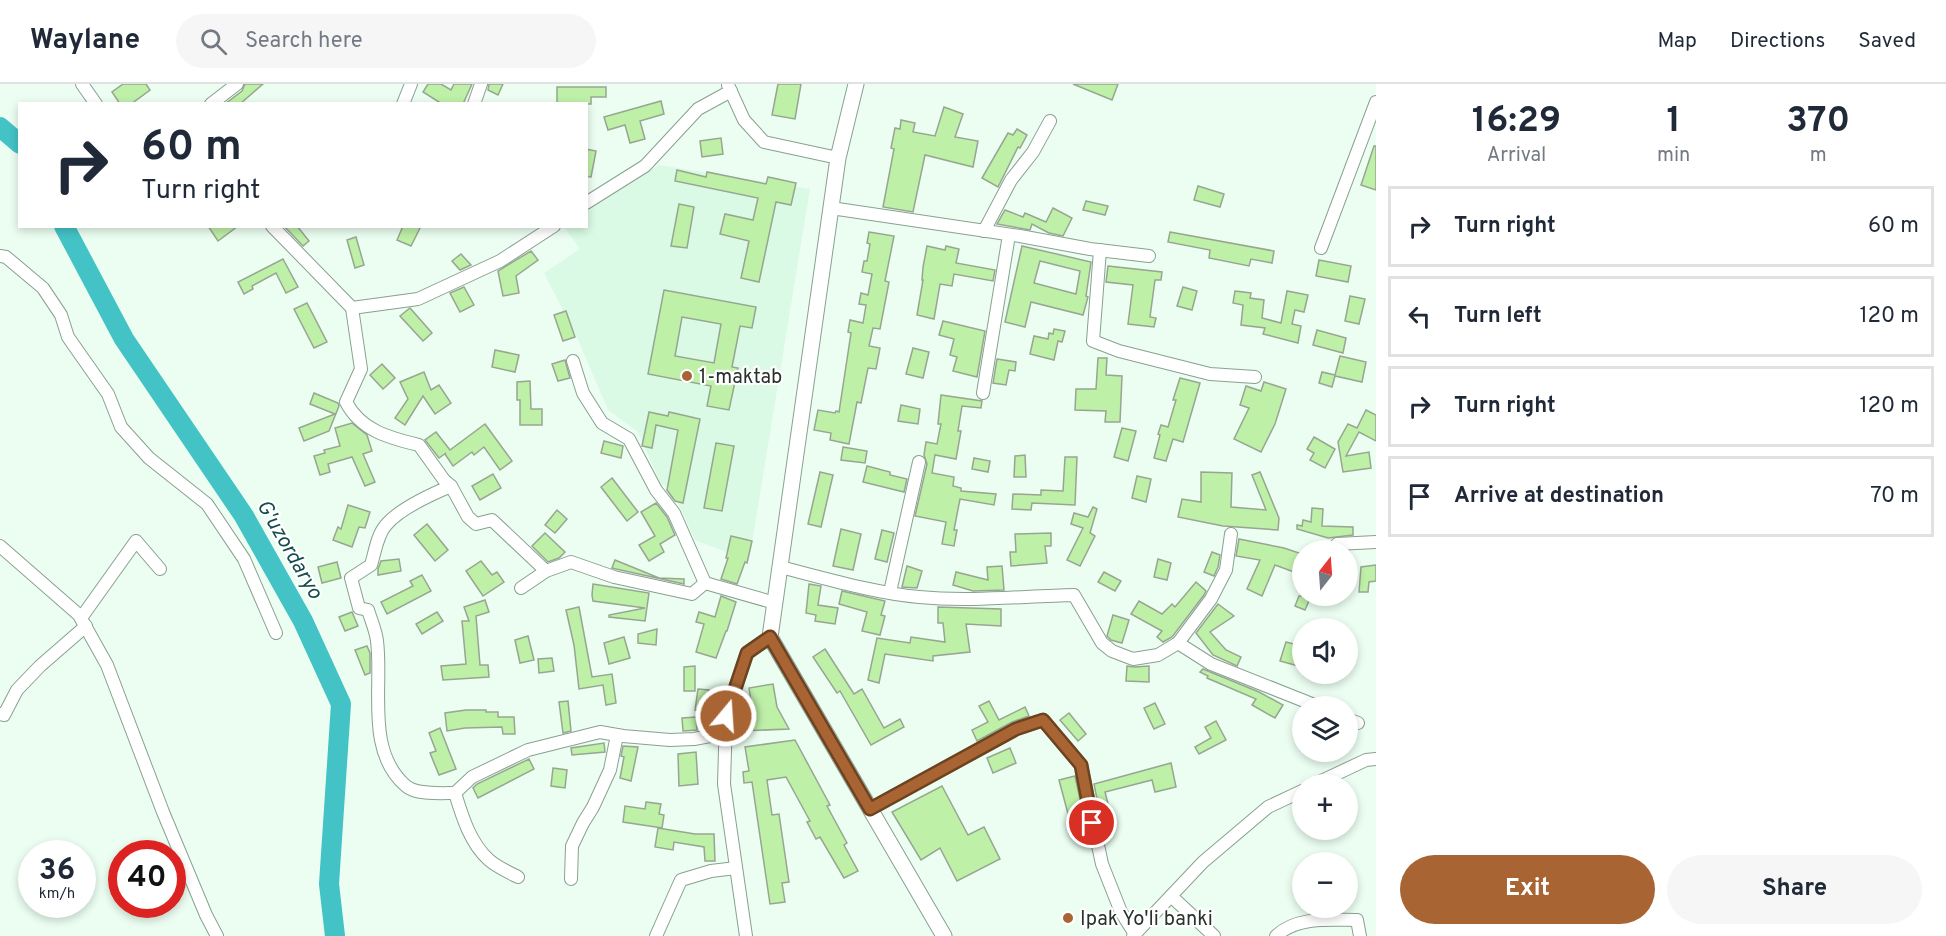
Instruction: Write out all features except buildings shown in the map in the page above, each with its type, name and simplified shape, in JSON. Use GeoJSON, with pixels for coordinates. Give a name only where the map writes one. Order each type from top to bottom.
{"type":"FeatureCollection","features":[{"type":"Feature","properties":{"kind":"main road"},"geometry":{"type":"LineString","coordinates":[[856,84],[838,158],[770,637],[944,936]]}},
{"type":"Feature","properties":{"kind":"street"},"geometry":{"type":"LineString","coordinates":[[82,84],[95,102]]}},
{"type":"Feature","properties":{"kind":"street"},"geometry":{"type":"LineString","coordinates":[[214,102],[237,84]]}},
{"type":"Feature","properties":{"kind":"street"},"geometry":{"type":"LineString","coordinates":[[404,102],[411,84]]}},
{"type":"Feature","properties":{"kind":"street"},"geometry":{"type":"LineString","coordinates":[[475,102],[481,84]]}},
{"type":"Feature","properties":{"kind":"street"},"geometry":{"type":"LineString","coordinates":[[588,202],[645,166],[698,109],[729,87],[744,120],[764,142],[838,158]]}},
{"type":"Feature","properties":{"kind":"street"},"geometry":{"type":"LineString","coordinates":[[1322,248],[1376,102]]}},
{"type":"Feature","properties":{"kind":"street"},"geometry":{"type":"LineString","coordinates":[[984,231],[1011,180],[1033,152],[1050,122]]}},
{"type":"Feature","properties":{"kind":"street"},"geometry":{"type":"LineString","coordinates":[[831,208],[1149,256]]}},
{"type":"Feature","properties":{"kind":"street"},"geometry":{"type":"LineString","coordinates":[[274,228],[352,308],[361,369],[346,402],[352,413],[369,429],[394,439],[419,445],[430,457],[444,480],[451,486],[468,517],[476,524],[492,520],[546,571]]}},
{"type":"Feature","properties":{"kind":"street"},"geometry":{"type":"LineString","coordinates":[[352,308],[418,299],[500,261],[551,228]]}},
{"type":"Feature","properties":{"kind":"street"},"geometry":{"type":"LineString","coordinates":[[983,393],[1009,235]]}},
{"type":"Feature","properties":{"kind":"street"},"geometry":{"type":"LineString","coordinates":[[1100,250],[1093,341],[1119,351],[1210,374],[1256,377]]}},
{"type":"Feature","properties":{"kind":"street"},"geometry":{"type":"LineString","coordinates":[[0,256],[6,257],[43,288],[61,315],[68,337],[108,394],[121,427],[149,458],[207,504],[244,559],[276,633]]}},
{"type":"Feature","properties":{"kind":"street"},"geometry":{"type":"LineString","coordinates":[[573,361],[583,393],[602,423],[629,439],[656,490],[674,513],[705,583]]}},
{"type":"Feature","properties":{"kind":"street"},"geometry":{"type":"LineString","coordinates":[[890,592],[919,462]]}},
{"type":"Feature","properties":{"kind":"street"},"geometry":{"type":"LineString","coordinates":[[451,486],[409,507],[386,525],[379,538],[371,565],[351,578],[359,608],[368,610],[377,640],[379,728],[387,762],[407,787],[430,793],[455,792],[472,777],[528,750],[600,732],[670,740],[726,734]]}},
{"type":"Feature","properties":{"kind":"street"},"geometry":{"type":"LineString","coordinates":[[780,567],[917,597],[976,600],[1074,595],[1102,643],[1112,651],[1133,659],[1158,655],[1178,643],[1211,599],[1226,570],[1231,534]]}},
{"type":"Feature","properties":{"kind":"street"},"geometry":{"type":"LineString","coordinates":[[0,714],[4,715],[17,690],[83,622],[136,541],[160,569]]}},
{"type":"Feature","properties":{"kind":"street"},"geometry":{"type":"LineString","coordinates":[[1358,543],[1376,542]]}},
{"type":"Feature","properties":{"kind":"street"},"geometry":{"type":"LineString","coordinates":[[0,546],[83,622],[107,665],[163,812],[217,936]]}},
{"type":"Feature","properties":{"kind":"street"},"geometry":{"type":"LineString","coordinates":[[521,588],[546,571],[571,562],[614,577],[692,594],[705,583]]}},
{"type":"Feature","properties":{"kind":"street"},"geometry":{"type":"LineString","coordinates":[[705,583],[775,603]]}},
{"type":"Feature","properties":{"kind":"street"},"geometry":{"type":"LineString","coordinates":[[746,936],[724,784],[726,716],[747,653],[770,637]]}},
{"type":"Feature","properties":{"kind":"street"},"geometry":{"type":"LineString","coordinates":[[1178,643],[1211,664],[1292,696]]}},
{"type":"Feature","properties":{"kind":"street"},"geometry":{"type":"LineString","coordinates":[[870,809],[1016,729],[1043,720],[1081,765],[1102,864],[1121,912],[1134,935],[1203,862],[1268,807],[1292,796]]}},
{"type":"Feature","properties":{"kind":"street"},"geometry":{"type":"LineString","coordinates":[[572,879],[572,846],[610,770],[617,735]]}},
{"type":"Feature","properties":{"kind":"street"},"geometry":{"type":"LineString","coordinates":[[1337,774],[1366,760],[1376,759]]}},
{"type":"Feature","properties":{"kind":"street"},"geometry":{"type":"LineString","coordinates":[[455,792],[462,816],[481,850],[495,865],[518,877]]}},
{"type":"Feature","properties":{"kind":"street"},"geometry":{"type":"LineString","coordinates":[[656,936],[681,880],[711,871],[736,868]]}},
{"type":"Feature","properties":{"kind":"street"},"geometry":{"type":"LineString","coordinates":[[1171,896],[1214,936]]}},
{"type":"Feature","properties":{"kind":"street"},"geometry":{"type":"LineString","coordinates":[[1276,936],[1308,920],[1357,920],[1360,936]]}},
{"type":"Feature","properties":{"kind":"shaded area","name":"1-maktab"},"geometry":{"type":"Polygon","coordinates":[[[659,165],[810,189],[749,561],[695,540],[677,501],[665,497],[667,487],[661,484],[638,432],[608,410],[579,342],[544,273],[580,249],[565,228],[588,228],[588,209],[659,165]]]}},
{"type":"Feature","properties":{"kind":"waterway","name":"G'uzordaryo"},"geometry":{"type":"LineString","coordinates":[[0,127],[18,142]]}},
{"type":"Feature","properties":{"kind":"waterway","name":"G'uzordaryo"},"geometry":{"type":"LineString","coordinates":[[65,228],[124,339],[244,516],[303,621],[341,704],[329,884],[335,936]]}},
{"type":"Feature","properties":{"kind":"place","name":"1-maktab"},"geometry":{"type":"Point","coordinates":[687,376]}},
{"type":"Feature","properties":{"kind":"place","name":"Ipak Yo'li banki"},"geometry":{"type":"Point","coordinates":[1068,918]}},
{"type":"Feature","properties":{"kind":"route"},"geometry":{"type":"LineString","coordinates":[[726,716],[747,653],[770,637],[870,809],[1016,729],[1043,720],[1081,765],[1092,823]]}}]}
